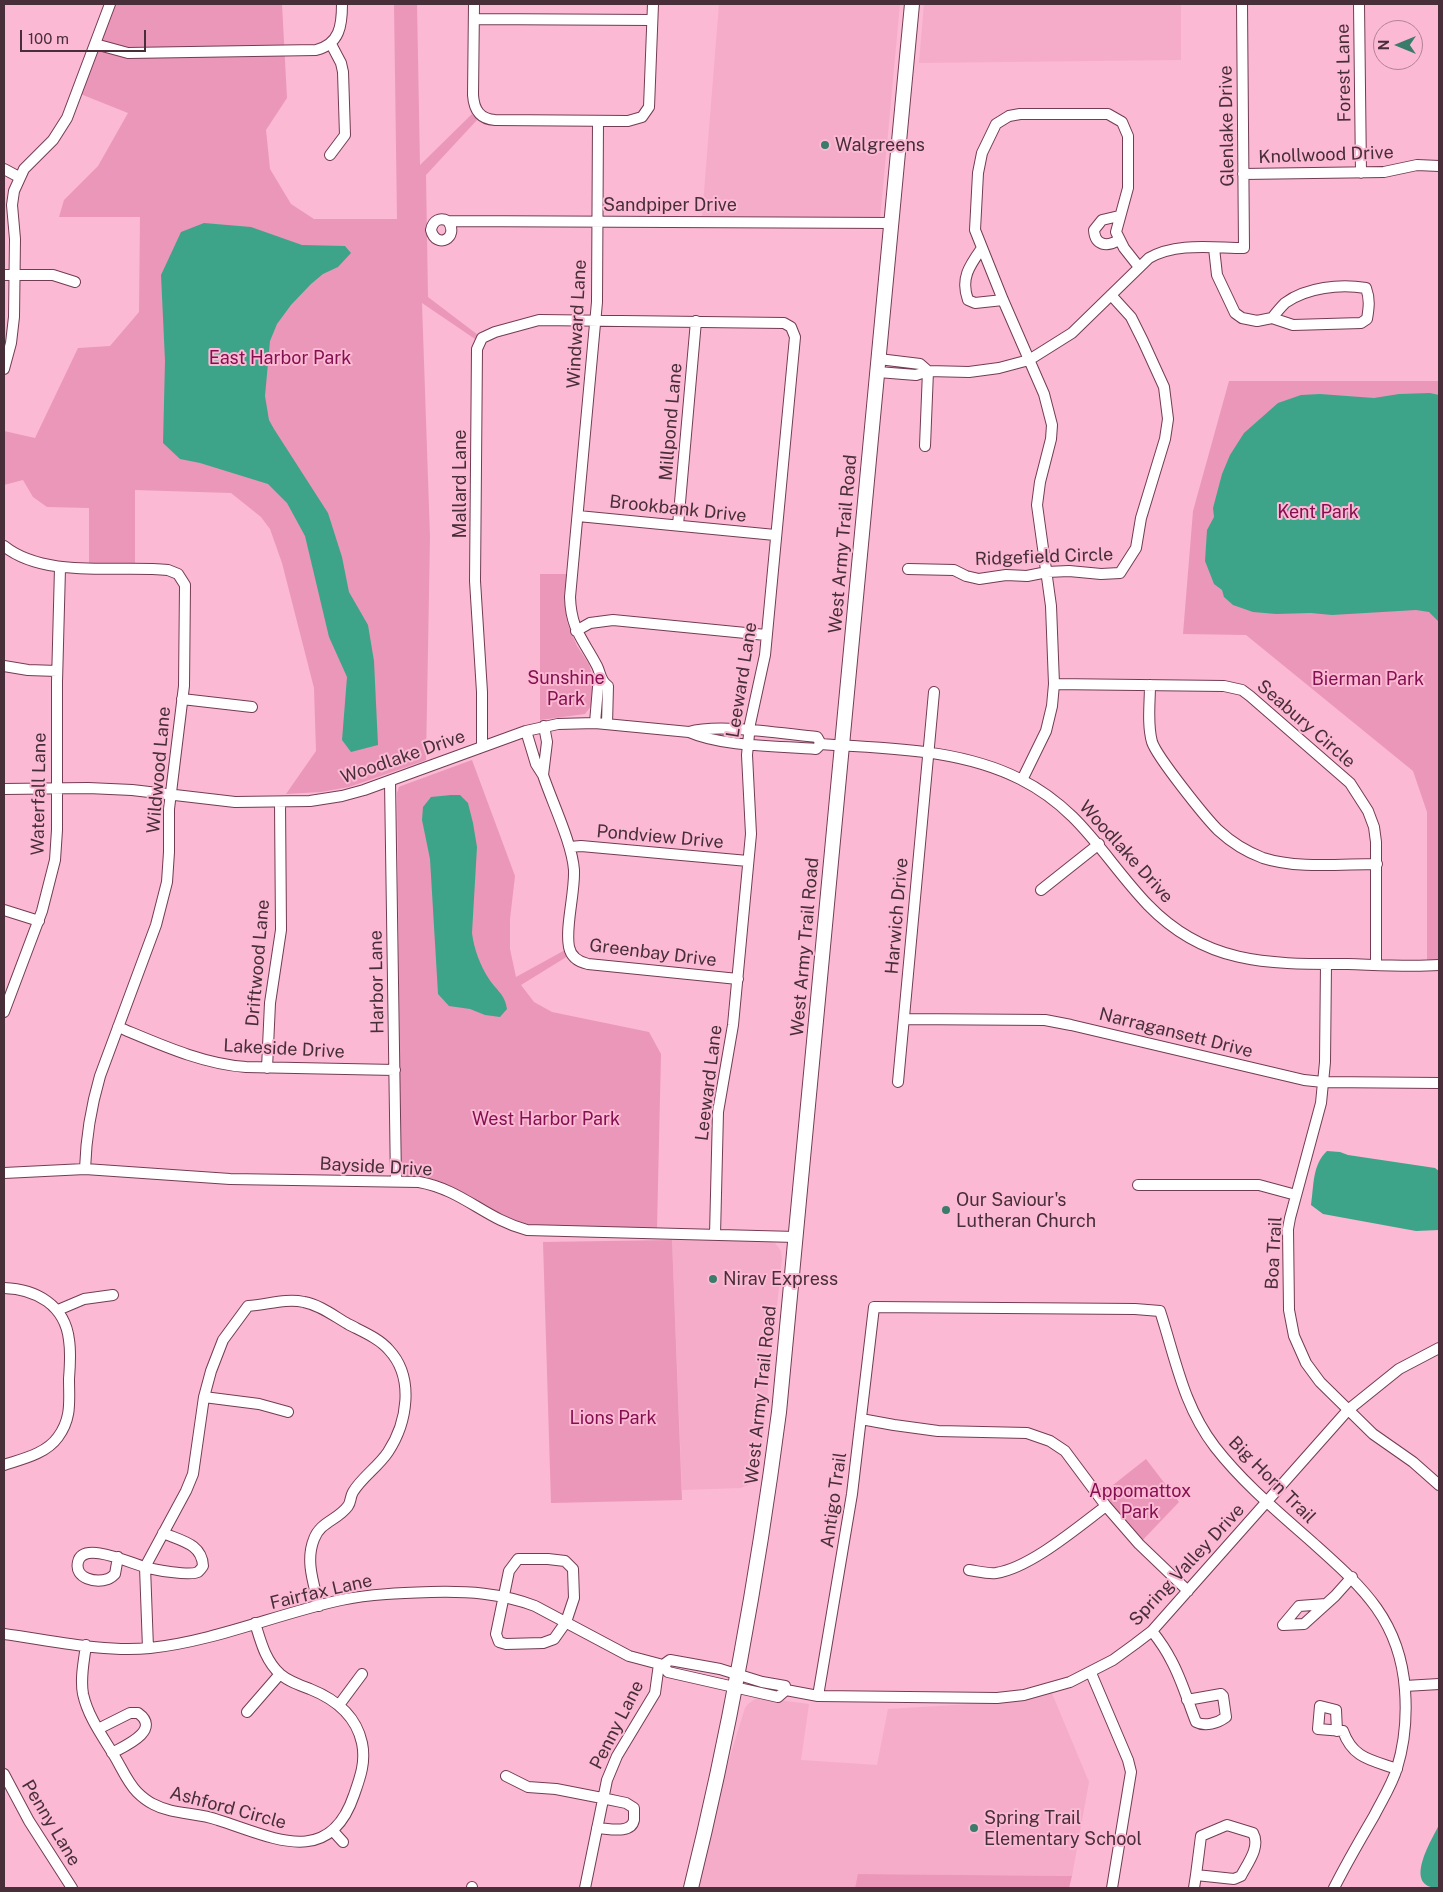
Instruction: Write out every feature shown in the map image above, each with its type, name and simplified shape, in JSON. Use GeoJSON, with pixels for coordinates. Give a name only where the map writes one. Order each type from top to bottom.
{"type":"FeatureCollection","features":[{"type":"Feature","properties":{"kind":"main road","name":"West Army Trail Road"},"geometry":{"type":"LineString","coordinates":[[691,1888],[713,1799],[737,1681],[769,1492],[783,1377],[912,4]]}},
{"type":"Feature","properties":{"kind":"street"},"geometry":{"type":"LineString","coordinates":[[4,368],[13,331],[9,275],[14,191],[19,177],[29,163],[49,145],[62,128],[110,4]]}},
{"type":"Feature","properties":{"kind":"street"},"geometry":{"type":"LineString","coordinates":[[95,44],[128,53],[316,50],[331,44],[340,30],[342,4]]}},
{"type":"Feature","properties":{"kind":"street"},"geometry":{"type":"LineString","coordinates":[[474,4],[473,95],[475,108],[482,117],[495,120],[598,121],[632,120],[646,112],[650,102],[653,4]]}},
{"type":"Feature","properties":{"kind":"street","name":"Glenlake Drive"},"geometry":{"type":"LineString","coordinates":[[1214,248],[1244,248],[1242,4]]}},
{"type":"Feature","properties":{"kind":"street","name":"Forest Lane"},"geometry":{"type":"LineString","coordinates":[[1359,4],[1362,173]]}},
{"type":"Feature","properties":{"kind":"street"},"geometry":{"type":"LineString","coordinates":[[474,19],[652,20]]}},
{"type":"Feature","properties":{"kind":"street"},"geometry":{"type":"LineString","coordinates":[[330,155],[345,135],[343,72],[341,63],[331,44]]}},
{"type":"Feature","properties":{"kind":"street"},"geometry":{"type":"LineString","coordinates":[[1022,780],[1046,730],[1052,706],[1054,684],[1051,606],[1037,498],[1049,452],[1052,425],[1048,406],[975,230],[978,173],[982,153],[996,124],[1009,116],[1020,114],[1108,114],[1122,122],[1128,136],[1128,188],[1116,232],[1119,240],[1139,267]]}},
{"type":"Feature","properties":{"kind":"street","name":"Windward Lane"},"geometry":{"type":"LineString","coordinates":[[598,121],[595,322],[570,597],[571,617],[576,631],[596,665],[602,682],[608,686],[607,724]]}},
{"type":"Feature","properties":{"kind":"street","name":"Knollwood Drive"},"geometry":{"type":"LineString","coordinates":[[1244,174],[1362,173],[1384,172],[1417,165],[1439,166]]}},
{"type":"Feature","properties":{"kind":"street"},"geometry":{"type":"LineString","coordinates":[[4,169],[19,177]]}},
{"type":"Feature","properties":{"kind":"street"},"geometry":{"type":"LineString","coordinates":[[1119,216],[1102,220],[1094,230],[1094,236],[1102,244],[1106,245],[1119,240]]}},
{"type":"Feature","properties":{"kind":"street","name":"Sandpiper Drive"},"geometry":{"type":"LineString","coordinates":[[448,221],[598,220],[892,223]]}},
{"type":"Feature","properties":{"kind":"street"},"geometry":{"type":"LineString","coordinates":[[982,248],[967,270],[965,291],[968,300],[975,303],[1003,300]]}},
{"type":"Feature","properties":{"kind":"street"},"geometry":{"type":"LineString","coordinates":[[878,365],[916,376],[928,371],[979,371],[1029,360],[1072,333],[1149,258],[1170,249],[1214,248],[1218,275],[1235,313],[1242,318],[1252,321],[1272,318],[1293,325],[1361,322],[1367,319],[1370,305],[1366,288],[1342,286],[1319,289],[1285,303],[1272,318]]}},
{"type":"Feature","properties":{"kind":"street"},"geometry":{"type":"LineString","coordinates":[[9,275],[53,275],[74,282]]}},
{"type":"Feature","properties":{"kind":"street","name":"Ridgefield Circle"},"geometry":{"type":"LineString","coordinates":[[908,569],[954,570],[966,576],[979,579],[1006,575],[1026,576],[1047,572],[1120,573],[1136,548],[1141,518],[1166,435],[1168,404],[1162,382],[1131,317],[1111,295]]}},
{"type":"Feature","properties":{"kind":"street","name":"Mallard Lane"},"geometry":{"type":"LineString","coordinates":[[482,747],[482,692],[476,581],[477,349],[482,338],[495,332],[538,320],[595,322]]}},
{"type":"Feature","properties":{"kind":"street","name":"Leeward Lane"},"geometry":{"type":"LineString","coordinates":[[595,322],[784,323],[794,331],[795,337],[765,655],[749,731],[748,786],[751,834],[733,1025],[718,1112],[715,1235]]}},
{"type":"Feature","properties":{"kind":"street","name":"Millpond Lane"},"geometry":{"type":"LineString","coordinates":[[678,525],[696,322]]}},
{"type":"Feature","properties":{"kind":"street"},"geometry":{"type":"LineString","coordinates":[[925,446],[928,371]]}},
{"type":"Feature","properties":{"kind":"street","name":"Brookbank Drive"},"geometry":{"type":"LineString","coordinates":[[578,516],[775,535]]}},
{"type":"Feature","properties":{"kind":"street","name":"Wildwood Lane"},"geometry":{"type":"LineString","coordinates":[[4,546],[30,561],[60,568],[162,569],[172,571],[181,577],[185,585],[182,699],[170,795],[168,867],[164,901],[93,1100],[86,1139],[85,1169]]}},
{"type":"Feature","properties":{"kind":"street","name":"Waterfall Lane"},"geometry":{"type":"LineString","coordinates":[[4,1012],[39,921],[55,860],[60,568]]}},
{"type":"Feature","properties":{"kind":"street"},"geometry":{"type":"LineString","coordinates":[[576,631],[590,623],[613,620],[766,635]]}},
{"type":"Feature","properties":{"kind":"street"},"geometry":{"type":"LineString","coordinates":[[4,666],[28,670],[57,671]]}},
{"type":"Feature","properties":{"kind":"street"},"geometry":{"type":"LineString","coordinates":[[595,723],[598,687],[602,682]]}},
{"type":"Feature","properties":{"kind":"street","name":"Seabury Circle"},"geometry":{"type":"LineString","coordinates":[[1054,684],[1232,687],[1242,690],[1260,703],[1350,783],[1368,811],[1374,827],[1376,842],[1376,965]]}},
{"type":"Feature","properties":{"kind":"street"},"geometry":{"type":"LineString","coordinates":[[1150,685],[1150,730],[1154,747],[1166,765],[1218,829],[1236,844],[1263,857],[1286,863],[1377,864]]}},
{"type":"Feature","properties":{"kind":"street","name":"Harwich Drive"},"geometry":{"type":"LineString","coordinates":[[898,1082],[934,692]]}},
{"type":"Feature","properties":{"kind":"street"},"geometry":{"type":"LineString","coordinates":[[182,699],[252,708]]}},
{"type":"Feature","properties":{"kind":"street","name":"Woodlake Drive"},"geometry":{"type":"LineString","coordinates":[[4,789],[103,788],[235,802],[280,802],[331,798],[390,782],[526,731],[564,723],[595,723],[689,732],[700,736],[748,744],[816,749],[821,744],[928,752],[962,757],[979,762],[1022,780],[1060,805],[1080,822],[1149,906],[1175,928],[1192,939],[1218,951],[1245,959],[1281,964],[1439,965]]}},
{"type":"Feature","properties":{"kind":"street","name":"Greenbay Drive"},"geometry":{"type":"LineString","coordinates":[[543,775],[547,742],[544,726]]}},
{"type":"Feature","properties":{"kind":"street","name":"Woodlake Drive"},"geometry":{"type":"LineString","coordinates":[[689,732],[701,728],[749,731],[817,738],[821,744]]}},
{"type":"Feature","properties":{"kind":"street","name":"Greenbay Drive"},"geometry":{"type":"LineString","coordinates":[[526,731],[536,764],[543,775],[570,847],[574,877],[569,939],[571,953],[576,959],[588,964],[738,979]]}},
{"type":"Feature","properties":{"kind":"street","name":"Harbor Lane"},"geometry":{"type":"LineString","coordinates":[[390,782],[396,1181]]}},
{"type":"Feature","properties":{"kind":"street","name":"Driftwood Lane"},"geometry":{"type":"LineString","coordinates":[[267,1068],[270,1003],[281,930],[280,802]]}},
{"type":"Feature","properties":{"kind":"street"},"geometry":{"type":"LineString","coordinates":[[1041,890],[1099,844]]}},
{"type":"Feature","properties":{"kind":"street","name":"Pondview Drive"},"geometry":{"type":"LineString","coordinates":[[570,847],[581,846],[748,861]]}},
{"type":"Feature","properties":{"kind":"street"},"geometry":{"type":"LineString","coordinates":[[4,910],[39,921]]}},
{"type":"Feature","properties":{"kind":"street","name":"Boa Trail"},"geometry":{"type":"LineString","coordinates":[[1326,964],[1323,1082],[1319,1115],[1288,1229],[1288,1298],[1291,1326],[1302,1355],[1312,1372],[1380,1440],[1413,1462],[1439,1484]]}},
{"type":"Feature","properties":{"kind":"street","name":"Narragansett Drive"},"geometry":{"type":"LineString","coordinates":[[904,1019],[1045,1020],[1290,1078],[1323,1082],[1439,1083]]}},
{"type":"Feature","properties":{"kind":"street","name":"Lakeside Drive"},"geometry":{"type":"LineString","coordinates":[[118,1027],[211,1062],[267,1068],[395,1070]]}},
{"type":"Feature","properties":{"kind":"street","name":"Bayside Drive"},"geometry":{"type":"LineString","coordinates":[[4,1173],[85,1169],[230,1179],[419,1182],[456,1193],[499,1220],[527,1230],[796,1237]]}},
{"type":"Feature","properties":{"kind":"street"},"geometry":{"type":"LineString","coordinates":[[1138,1185],[1259,1186],[1296,1196]]}},
{"type":"Feature","properties":{"kind":"street"},"geometry":{"type":"LineString","coordinates":[[4,1288],[21,1289],[39,1295],[58,1310],[70,1340],[68,1420],[56,1439],[40,1452],[4,1465]]}},
{"type":"Feature","properties":{"kind":"street"},"geometry":{"type":"LineString","coordinates":[[58,1310],[84,1299],[114,1295]]}},
{"type":"Feature","properties":{"kind":"street"},"geometry":{"type":"LineString","coordinates":[[148,1648],[145,1567],[186,1491],[193,1474],[204,1397],[210,1371],[223,1340],[248,1306],[259,1306],[289,1300],[309,1302],[389,1349],[403,1375],[405,1392],[403,1414],[396,1437],[379,1464],[354,1491],[350,1498],[350,1504],[340,1515],[319,1528],[313,1540],[310,1565],[319,1606]]}},
{"type":"Feature","properties":{"kind":"street","name":"Antigo Trail"},"geometry":{"type":"LineString","coordinates":[[818,1696],[842,1559],[874,1307]]}},
{"type":"Feature","properties":{"kind":"street","name":"Big Horn Trail"},"geometry":{"type":"LineString","coordinates":[[874,1307],[1135,1309],[1160,1312],[1179,1378],[1202,1427],[1233,1469],[1267,1502],[1352,1577],[1373,1601],[1391,1632],[1402,1661],[1407,1712],[1406,1732],[1397,1769],[1335,1888]]}},
{"type":"Feature","properties":{"kind":"street","name":"Spring Valley Drive"},"geometry":{"type":"LineString","coordinates":[[737,1681],[778,1697],[786,1690],[818,1696],[997,1698],[1044,1691],[1091,1673],[1113,1660],[1152,1630],[1348,1410],[1399,1369],[1439,1348]]}},
{"type":"Feature","properties":{"kind":"street"},"geometry":{"type":"LineString","coordinates":[[204,1397],[259,1404],[288,1412]]}},
{"type":"Feature","properties":{"kind":"street"},"geometry":{"type":"LineString","coordinates":[[861,1419],[923,1430],[1019,1432],[1043,1437],[1065,1450],[1106,1506],[1139,1544],[1188,1591]]}},
{"type":"Feature","properties":{"kind":"street"},"geometry":{"type":"LineString","coordinates":[[969,1570],[997,1572],[1015,1566],[1040,1553],[1106,1506]]}},
{"type":"Feature","properties":{"kind":"street"},"geometry":{"type":"LineString","coordinates":[[118,1557],[145,1567],[190,1573],[199,1572],[203,1566],[203,1556],[199,1549],[164,1533]]}},
{"type":"Feature","properties":{"kind":"street"},"geometry":{"type":"LineString","coordinates":[[518,1559],[565,1561],[573,1569],[574,1598],[566,1622],[554,1639],[544,1643],[506,1644],[499,1642],[495,1630],[509,1571],[518,1559]]}},
{"type":"Feature","properties":{"kind":"street"},"geometry":{"type":"LineString","coordinates":[[1326,1604],[1352,1577]]}},
{"type":"Feature","properties":{"kind":"street","name":"Fairfax Lane"},"geometry":{"type":"LineString","coordinates":[[4,1634],[86,1645],[148,1648],[189,1641],[319,1606],[360,1597],[396,1593],[462,1591],[504,1597],[535,1606],[629,1656],[661,1664],[668,1672],[737,1681]]}},
{"type":"Feature","properties":{"kind":"street","name":"Ashford Circle"},"geometry":{"type":"LineString","coordinates":[[86,1645],[82,1678],[87,1708],[112,1753],[137,1792],[153,1804],[165,1809],[212,1817],[291,1842],[310,1841],[321,1838],[333,1831],[348,1811],[362,1772],[364,1760],[362,1744],[354,1722],[339,1705],[325,1695],[293,1682],[280,1674],[264,1653],[255,1623]]}},
{"type":"Feature","properties":{"kind":"street"},"geometry":{"type":"LineString","coordinates":[[1152,1630],[1172,1661],[1187,1700]]}},
{"type":"Feature","properties":{"kind":"street","name":"Penny Lane"},"geometry":{"type":"LineString","coordinates":[[585,1888],[602,1798],[610,1770],[616,1756],[655,1693],[661,1664]]}},
{"type":"Feature","properties":{"kind":"street"},"geometry":{"type":"LineString","coordinates":[[1091,1673],[1128,1760],[1131,1772],[1112,1888]]}},
{"type":"Feature","properties":{"kind":"street"},"geometry":{"type":"LineString","coordinates":[[247,1712],[280,1674]]}},
{"type":"Feature","properties":{"kind":"street"},"geometry":{"type":"LineString","coordinates":[[339,1705],[362,1674]]}},
{"type":"Feature","properties":{"kind":"street"},"geometry":{"type":"LineString","coordinates":[[1405,1686],[1439,1684]]}},
{"type":"Feature","properties":{"kind":"street"},"geometry":{"type":"LineString","coordinates":[[98,1729],[130,1713],[138,1713],[145,1721],[146,1725],[143,1734],[112,1753]]}},
{"type":"Feature","properties":{"kind":"street"},"geometry":{"type":"LineString","coordinates":[[1337,1731],[1343,1731],[1348,1745],[1360,1756],[1397,1769]]}},
{"type":"Feature","properties":{"kind":"street","name":"Penny Lane"},"geometry":{"type":"LineString","coordinates":[[4,1774],[29,1821],[72,1888]]}},
{"type":"Feature","properties":{"kind":"street"},"geometry":{"type":"LineString","coordinates":[[506,1776],[528,1787],[556,1789],[602,1798],[626,1803],[634,1808],[632,1826],[626,1830],[596,1828]]}},
{"type":"Feature","properties":{"kind":"street"},"geometry":{"type":"LineString","coordinates":[[1194,1888],[1201,1836],[1227,1825],[1253,1834],[1256,1838],[1256,1845],[1241,1876],[1234,1879],[1196,1875]]}},
{"type":"Feature","properties":{"kind":"street"},"geometry":{"type":"LineString","coordinates":[[333,1831],[343,1842]]}},
{"type":"Feature","properties":{"kind":"shaded area"},"geometry":{"type":"Polygon","coordinates":[[[719,4],[900,4],[880,219],[702,217],[719,4]]]}},
{"type":"Feature","properties":{"kind":"shaded area"},"geometry":{"type":"Polygon","coordinates":[[[924,4],[1181,4],[1181,60],[919,63],[924,4]]]}},
{"type":"Feature","properties":{"kind":"shaded area"},"geometry":{"type":"Polygon","coordinates":[[[204,223],[251,227],[302,245],[345,246],[351,253],[338,267],[323,274],[311,284],[291,305],[277,324],[270,341],[265,396],[269,420],[328,513],[342,557],[349,592],[368,625],[374,661],[378,745],[351,752],[342,740],[347,677],[329,637],[305,536],[287,503],[268,484],[200,463],[180,459],[163,443],[165,361],[161,275],[181,232],[204,223]]]}},
{"type":"Feature","properties":{"kind":"shaded area","name":"Kent Park"},"geometry":{"type":"Polygon","coordinates":[[[1430,393],[1439,395],[1439,622],[1429,612],[1416,610],[1332,615],[1253,612],[1233,605],[1224,597],[1222,590],[1214,584],[1205,561],[1207,530],[1214,517],[1213,508],[1222,474],[1230,455],[1244,433],[1278,403],[1301,395],[1320,394],[1374,398],[1399,394],[1430,393]]]}},
{"type":"Feature","properties":{"kind":"shaded area"},"geometry":{"type":"Polygon","coordinates":[[[460,795],[468,803],[473,823],[477,847],[472,933],[476,951],[483,968],[506,1004],[507,1009],[500,1017],[449,1006],[438,994],[430,859],[422,820],[423,807],[431,797],[460,795]]]}},
{"type":"Feature","properties":{"kind":"shaded area"},"geometry":{"type":"Polygon","coordinates":[[[1327,1151],[1435,1168],[1439,1171],[1439,1230],[1416,1231],[1323,1214],[1311,1205],[1316,1169],[1327,1151]]]}},
{"type":"Feature","properties":{"kind":"shaded area"},"geometry":{"type":"Polygon","coordinates":[[[672,1240],[767,1241],[775,1243],[781,1251],[782,1259],[760,1465],[754,1479],[748,1485],[741,1488],[682,1490],[672,1240]]]}},
{"type":"Feature","properties":{"kind":"shaded area"},"geometry":{"type":"Polygon","coordinates":[[[1051,1691],[1089,1782],[1072,1876],[859,1874],[855,1888],[696,1888],[723,1779],[745,1708],[755,1699],[763,1698],[809,1704],[801,1760],[877,1765],[888,1709],[988,1703],[1051,1691]]]}},
{"type":"Feature","properties":{"kind":"shaded area"},"geometry":{"type":"Polygon","coordinates":[[[1439,1825],[1439,1888],[1428,1886],[1422,1880],[1421,1872],[1422,1862],[1439,1825]]]}},
{"type":"Feature","properties":{"kind":"green space","name":"East Harbor Park"},"geometry":{"type":"Polygon","coordinates":[[[114,4],[282,4],[287,98],[266,130],[270,169],[291,204],[314,219],[397,219],[394,4],[417,4],[420,165],[472,114],[477,120],[426,175],[428,297],[478,335],[475,339],[422,303],[430,537],[426,760],[349,787],[321,792],[286,794],[316,751],[314,688],[282,563],[270,529],[261,517],[231,493],[135,490],[135,565],[89,564],[89,508],[47,507],[33,497],[23,480],[4,485],[4,431],[35,438],[78,348],[110,346],[139,312],[140,217],[59,217],[64,200],[98,166],[128,113],[78,93],[114,4]]]}},
{"type":"Feature","properties":{"kind":"green space","name":"Kent Park"},"geometry":{"type":"Polygon","coordinates":[[[1229,381],[1439,381],[1439,964],[1427,965],[1427,812],[1413,771],[1246,635],[1183,634],[1193,511],[1229,381]]]}},
{"type":"Feature","properties":{"kind":"green space","name":"Sunshine Park"},"geometry":{"type":"Polygon","coordinates":[[[540,574],[567,574],[564,597],[567,622],[577,646],[589,664],[593,677],[591,706],[585,714],[540,720],[540,574]]]}},
{"type":"Feature","properties":{"kind":"green space","name":"West Harbor Park"},"geometry":{"type":"Polygon","coordinates":[[[472,760],[515,876],[510,919],[510,949],[516,977],[565,950],[568,956],[521,985],[534,1002],[552,1012],[649,1032],[661,1054],[657,1228],[535,1226],[515,1222],[492,1211],[469,1195],[424,1178],[403,1176],[401,1172],[397,793],[401,786],[472,760]]]}},
{"type":"Feature","properties":{"kind":"green space","name":"Lions Park"},"geometry":{"type":"Polygon","coordinates":[[[672,1240],[682,1500],[551,1503],[543,1242],[672,1240]]]}},
{"type":"Feature","properties":{"kind":"green space","name":"Appomattox Park"},"geometry":{"type":"Polygon","coordinates":[[[1146,1459],[1179,1502],[1139,1544],[1099,1496],[1146,1459]]]}},
{"type":"Feature","properties":{"kind":"green space"},"geometry":{"type":"Polygon","coordinates":[[[858,1874],[1072,1876],[1069,1888],[855,1888],[858,1874]]]}},
{"type":"Feature","properties":{"kind":"place","name":"Walgreens"},"geometry":{"type":"Point","coordinates":[825,145]}},
{"type":"Feature","properties":{"kind":"place","name":"Our Saviour's Lutheran Church"},"geometry":{"type":"Point","coordinates":[946,1210]}},
{"type":"Feature","properties":{"kind":"place","name":"Nirav Express"},"geometry":{"type":"Point","coordinates":[713,1279]}},
{"type":"Feature","properties":{"kind":"place","name":"Spring Trail Elementary School"},"geometry":{"type":"Point","coordinates":[974,1828]}},
{"type":"Feature","properties":{"kind":"park label","name":"Bierman Park"},"geometry":{"type":"Point","coordinates":[1368,679]}}]}
